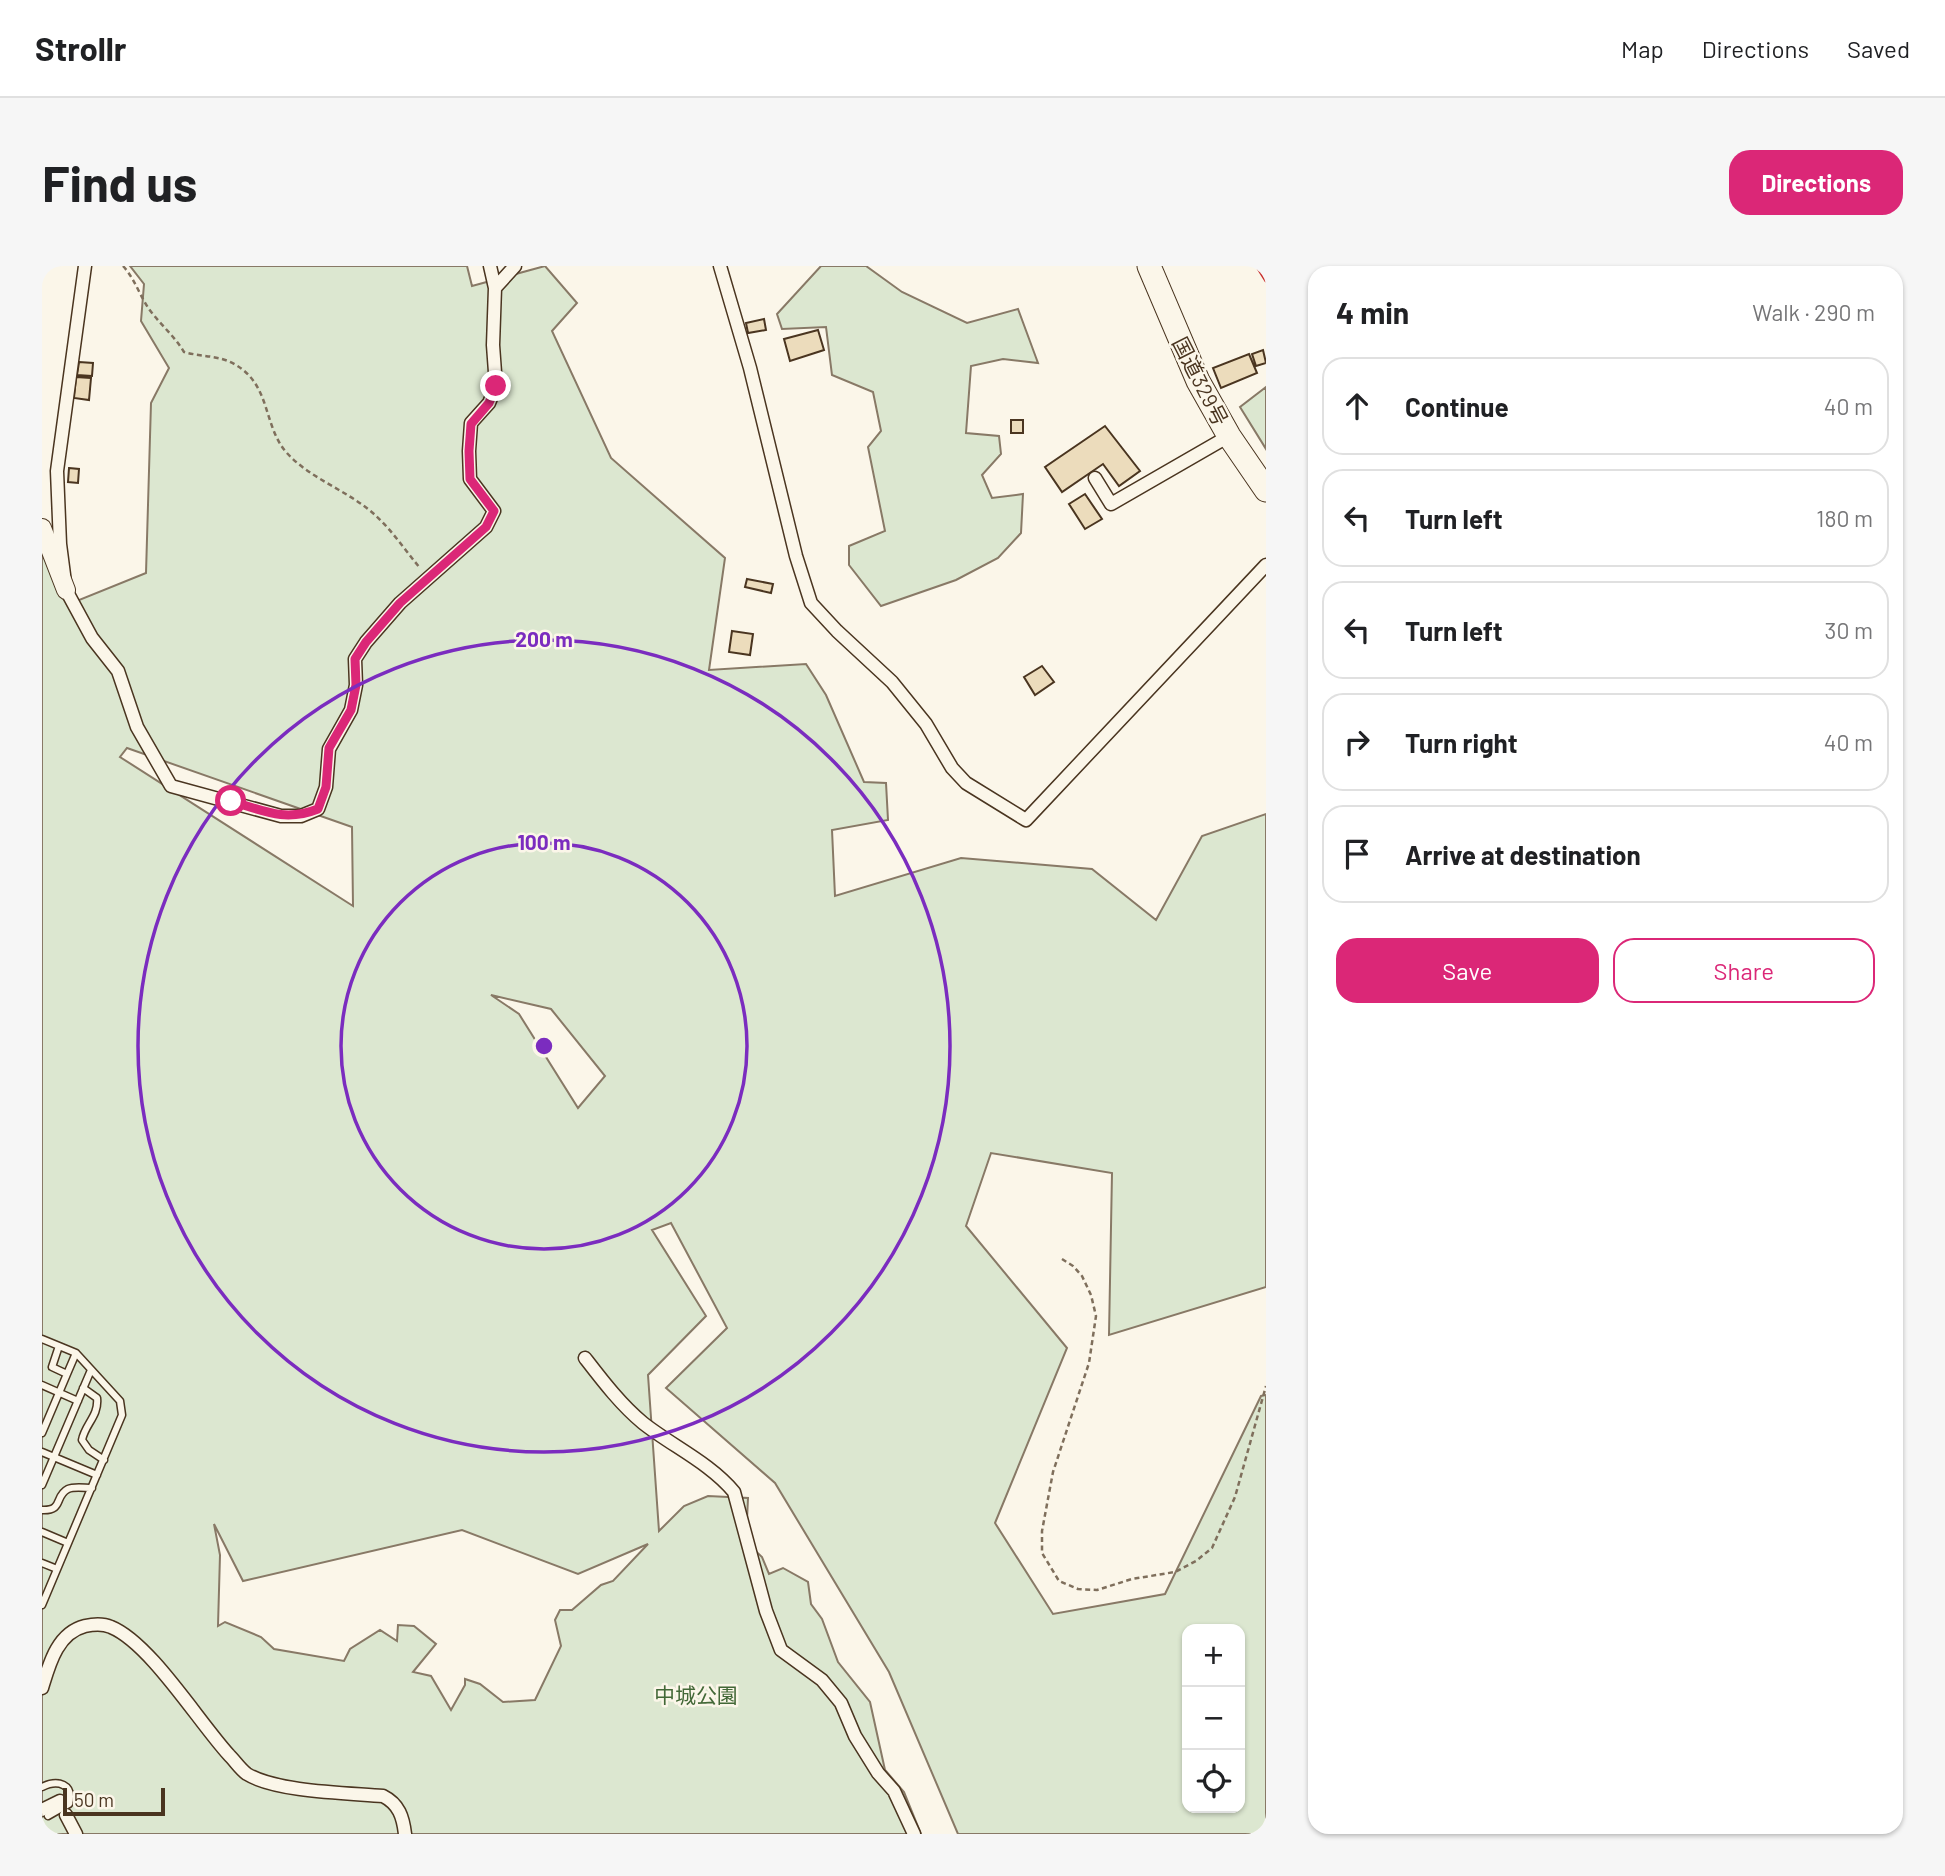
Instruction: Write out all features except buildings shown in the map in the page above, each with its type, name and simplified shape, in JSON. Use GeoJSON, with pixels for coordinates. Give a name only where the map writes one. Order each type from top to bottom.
{"type":"FeatureCollection","features":[{"type":"Feature","properties":{"kind":"highway","name":"国道329号"},"geometry":{"type":"LineString","coordinates":[[1149,266],[1198,381],[1229,436],[1266,490]]}},
{"type":"Feature","properties":{"kind":"street"},"geometry":{"type":"LineString","coordinates":[[66,590],[60,544],[57,471],[85,266]]}},
{"type":"Feature","properties":{"kind":"street"},"geometry":{"type":"LineString","coordinates":[[42,528],[66,590],[92,638],[118,671],[137,727],[171,786],[281,816],[301,816],[318,809],[326,787],[329,748],[351,710],[356,685],[355,659],[400,603],[486,527],[494,511],[470,479],[469,451],[471,424],[489,403],[496,386],[493,345],[495,288],[490,266]]}},
{"type":"Feature","properties":{"kind":"street"},"geometry":{"type":"LineString","coordinates":[[495,288],[515,266]]}},
{"type":"Feature","properties":{"kind":"street"},"geometry":{"type":"LineString","coordinates":[[720,266],[750,368],[796,556],[811,603],[836,631],[891,682],[926,724],[952,768],[966,783],[1026,820],[1266,565]]}},
{"type":"Feature","properties":{"kind":"street"},"geometry":{"type":"LineString","coordinates":[[1095,478],[1111,504],[1229,436]]}},
{"type":"Feature","properties":{"kind":"street"},"geometry":{"type":"LineString","coordinates":[[584,1358],[641,1422],[723,1479],[734,1492],[766,1611],[780,1650],[822,1680],[841,1703],[855,1736],[878,1773],[894,1791],[914,1834]]}},
{"type":"Feature","properties":{"kind":"street"},"geometry":{"type":"LineString","coordinates":[[42,1688],[50,1660],[58,1646],[78,1628],[94,1623],[109,1626],[141,1649],[211,1735],[247,1774],[307,1790],[383,1796],[393,1801],[401,1813],[405,1834]]}},
{"type":"Feature","properties":{"kind":"street"},"geometry":{"type":"LineString","coordinates":[[45,1813],[60,1801]]}},
{"type":"Feature","properties":{"kind":"street"},"geometry":{"type":"LineString","coordinates":[[66,1815],[76,1834]]}},
{"type":"Feature","properties":{"kind":"lane"},"geometry":{"type":"LineString","coordinates":[[42,1340],[76,1353],[120,1401],[122,1415],[42,1604]]}},
{"type":"Feature","properties":{"kind":"lane"},"geometry":{"type":"LineString","coordinates":[[59,1346],[52,1367],[67,1374]]}},
{"type":"Feature","properties":{"kind":"lane"},"geometry":{"type":"LineString","coordinates":[[42,1433],[76,1353]]}},
{"type":"Feature","properties":{"kind":"lane"},"geometry":{"type":"LineString","coordinates":[[42,1485],[91,1370]]}},
{"type":"Feature","properties":{"kind":"lane"},"geometry":{"type":"LineString","coordinates":[[42,1385],[78,1401]]}},
{"type":"Feature","properties":{"kind":"lane"},"geometry":{"type":"LineString","coordinates":[[83,1388],[96,1398],[98,1405],[82,1440],[89,1450],[104,1460]]}},
{"type":"Feature","properties":{"kind":"lane"},"geometry":{"type":"LineString","coordinates":[[42,1452],[97,1475]]}},
{"type":"Feature","properties":{"kind":"lane"},"geometry":{"type":"LineString","coordinates":[[42,1510],[50,1511],[56,1507],[63,1492],[70,1488],[92,1488]]}},
{"type":"Feature","properties":{"kind":"lane"},"geometry":{"type":"LineString","coordinates":[[42,1532],[68,1543]]}},
{"type":"Feature","properties":{"kind":"lane"},"geometry":{"type":"LineString","coordinates":[[42,1563],[57,1570]]}},
{"type":"Feature","properties":{"kind":"lane"},"geometry":{"type":"LineString","coordinates":[[42,1579],[50,1583]]}},
{"type":"Feature","properties":{"kind":"lane"},"geometry":{"type":"LineString","coordinates":[[42,1787],[61,1782],[69,1790],[68,1804],[45,1813]]}},
{"type":"Feature","properties":{"kind":"path"},"geometry":{"type":"LineString","coordinates":[[123,266],[153,314],[173,335],[184,352],[195,356],[216,357],[236,365],[256,383],[284,449],[304,469],[344,491],[376,515],[428,578]]}},
{"type":"Feature","properties":{"kind":"path"},"geometry":{"type":"LineString","coordinates":[[1062,1259],[1082,1276],[1091,1295],[1096,1316],[1089,1363],[1053,1472],[1042,1531],[1042,1553],[1059,1581],[1078,1589],[1097,1590],[1132,1579],[1175,1572],[1196,1561],[1212,1548],[1235,1497],[1266,1386]]}},
{"type":"Feature","properties":{"kind":"green space","name":"中城公園"},"geometry":{"type":"Polygon","coordinates":[[[130,266],[467,266],[472,286],[545,266],[577,303],[552,331],[611,458],[725,558],[709,670],[806,664],[826,695],[864,782],[886,783],[888,820],[832,830],[835,896],[961,858],[1092,869],[1156,920],[1202,836],[1266,814],[1266,1287],[1109,1335],[1112,1173],[991,1153],[966,1226],[1067,1348],[995,1523],[1053,1614],[1165,1594],[1261,1396],[1266,1395],[1266,1834],[958,1834],[889,1672],[775,1483],[666,1388],[727,1328],[671,1223],[652,1230],[706,1316],[648,1375],[659,1531],[684,1506],[708,1496],[748,1498],[746,1542],[762,1557],[769,1574],[783,1568],[808,1582],[811,1604],[822,1619],[838,1662],[870,1702],[885,1770],[904,1792],[921,1834],[42,1834],[42,554],[65,596],[67,605],[146,573],[151,403],[169,368],[141,321],[144,284],[130,266]],[[127,748],[120,757],[353,906],[352,827],[127,748]],[[491,995],[519,1014],[578,1108],[605,1076],[551,1009],[491,995]],[[214,1524],[220,1555],[218,1626],[225,1622],[261,1637],[274,1649],[344,1661],[350,1649],[380,1630],[397,1641],[398,1625],[414,1626],[436,1644],[413,1672],[431,1676],[451,1710],[465,1685],[465,1679],[480,1684],[503,1702],[535,1700],[561,1646],[555,1620],[560,1610],[572,1610],[601,1585],[613,1581],[648,1544],[578,1574],[462,1530],[243,1581],[214,1524]]]}},
{"type":"Feature","properties":{"kind":"green space"},"geometry":{"type":"Polygon","coordinates":[[[821,266],[866,266],[902,292],[967,323],[1018,309],[1038,363],[1003,359],[971,366],[966,433],[999,436],[1001,454],[982,475],[992,498],[1023,494],[1021,533],[998,558],[956,580],[881,606],[849,565],[849,546],[885,531],[868,447],[881,431],[873,392],[832,375],[826,327],[782,329],[777,314],[821,266]]]}},
{"type":"Feature","properties":{"kind":"green space"},"geometry":{"type":"Polygon","coordinates":[[[1266,387],[1266,449],[1240,407],[1266,387]]]}},
{"type":"Feature","properties":{"kind":"power"},"geometry":{"type":"LineString","coordinates":[[1256,266],[1266,282]]}},
{"type":"Feature","properties":{"kind":"route"},"geometry":{"type":"LineString","coordinates":[[231,801],[281,816],[301,816],[318,809],[326,787],[329,748],[351,710],[356,685],[355,659],[400,603],[486,527],[494,511],[470,479],[469,451],[471,424],[489,403],[496,386]]}}]}
